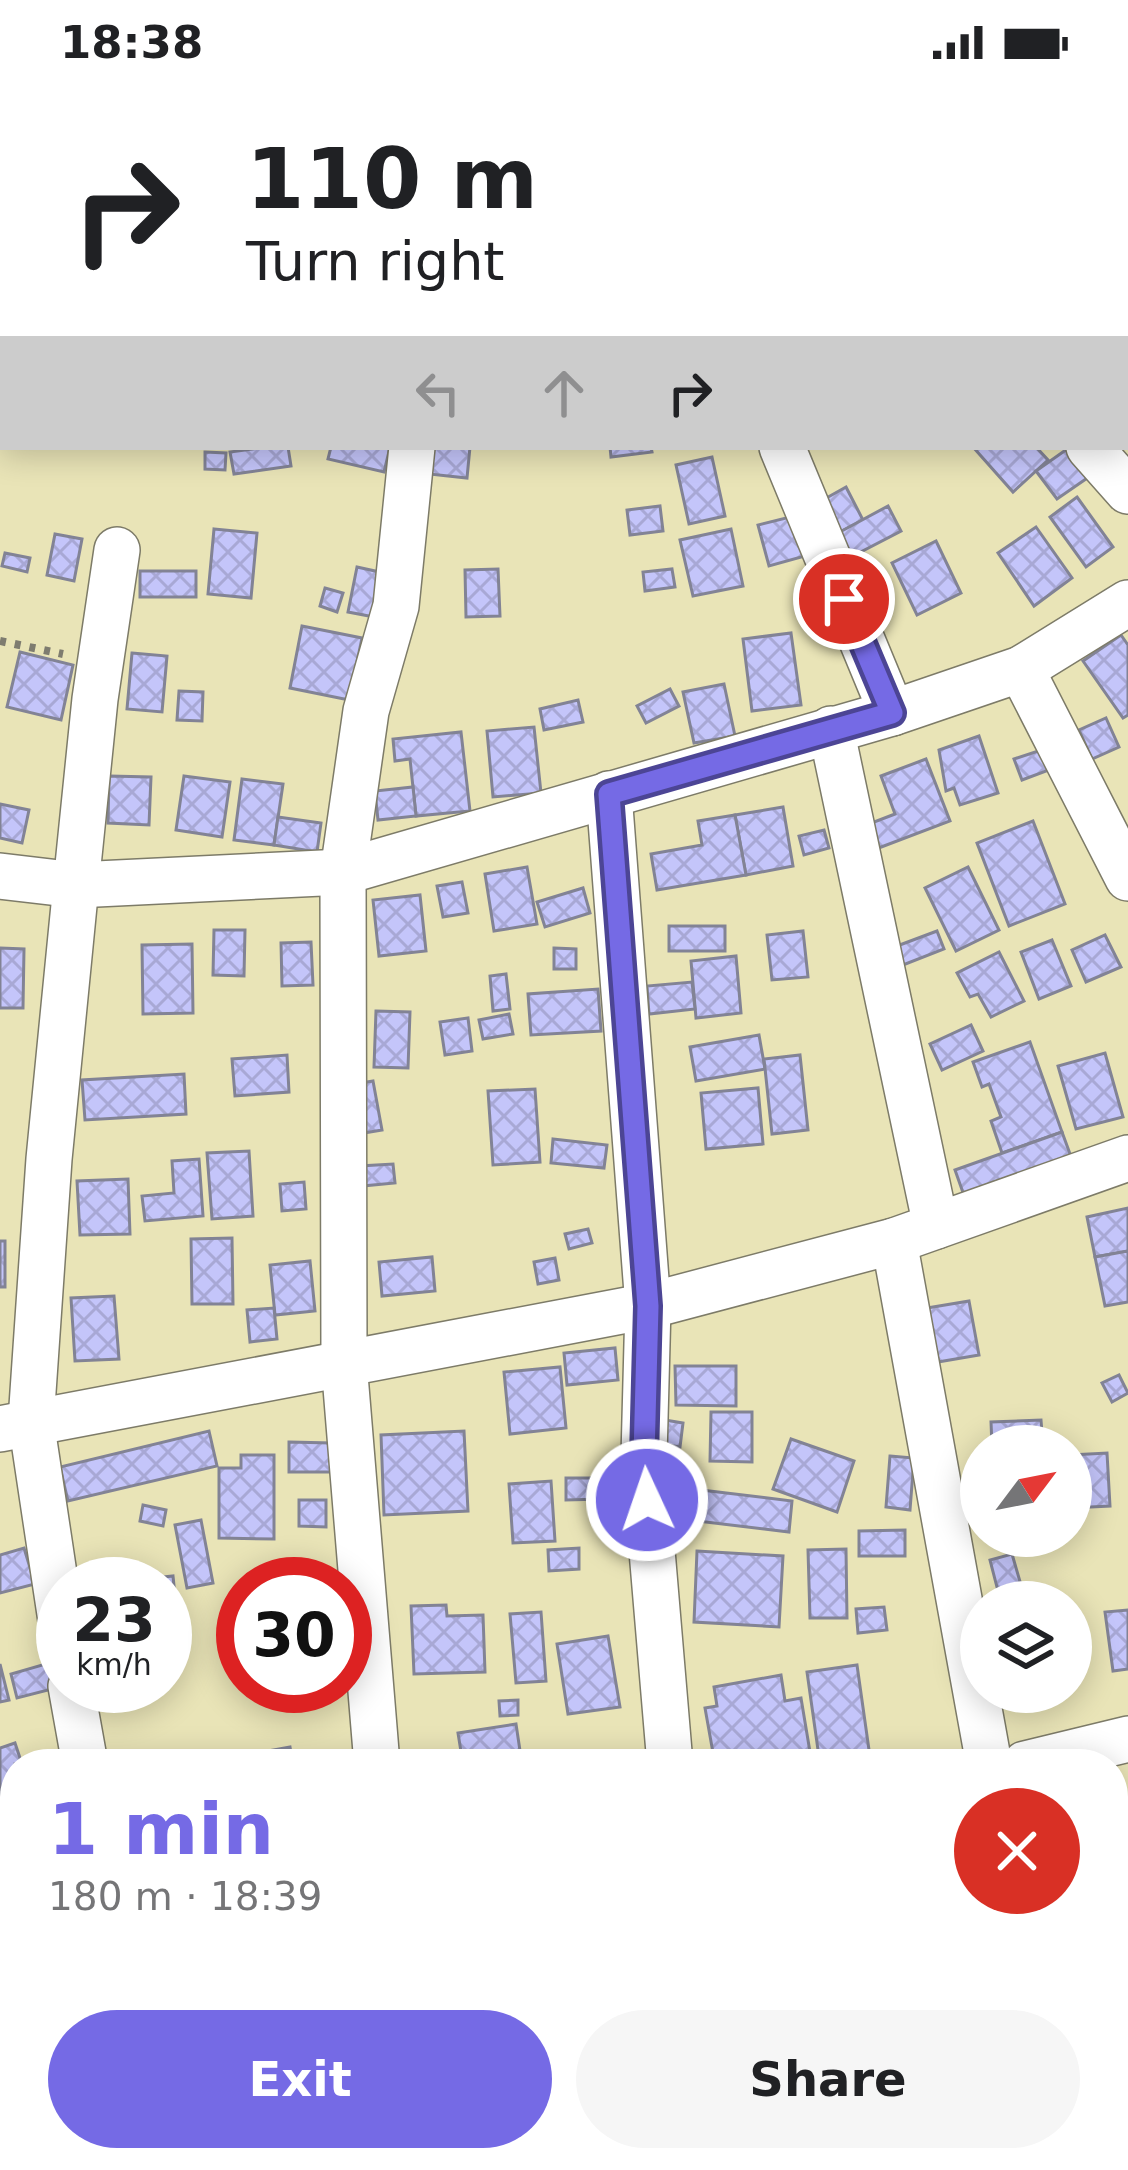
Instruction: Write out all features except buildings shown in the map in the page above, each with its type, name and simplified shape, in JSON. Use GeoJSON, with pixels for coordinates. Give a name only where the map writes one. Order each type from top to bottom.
{"type":"FeatureCollection","features":[{"type":"Feature","properties":{"kind":"street"},"geometry":{"type":"LineString","coordinates":[[376,1749],[344,1364],[344,872],[365,711],[395,606],[412,450]]}},
{"type":"Feature","properties":{"kind":"street"},"geometry":{"type":"LineString","coordinates":[[783,450],[892,713]]}},
{"type":"Feature","properties":{"kind":"street"},"geometry":{"type":"LineString","coordinates":[[1092,450],[1128,491]]}},
{"type":"Feature","properties":{"kind":"street"},"geometry":{"type":"LineString","coordinates":[[46,1557],[16,1425],[117,550]]}},
{"type":"Feature","properties":{"kind":"street"},"geometry":{"type":"LineString","coordinates":[[0,876],[76,885],[344,872],[892,713],[1022,669],[1128,603]]}},
{"type":"Feature","properties":{"kind":"street"},"geometry":{"type":"LineString","coordinates":[[1022,669],[1128,878]]}},
{"type":"Feature","properties":{"kind":"street"},"geometry":{"type":"LineString","coordinates":[[831,729],[915,1234],[987,1749]]}},
{"type":"Feature","properties":{"kind":"street"},"geometry":{"type":"LineString","coordinates":[[609,794],[648,1306],[644,1456],[669,1749]]}},
{"type":"Feature","properties":{"kind":"street"},"geometry":{"type":"LineString","coordinates":[[16,1425],[648,1306],[915,1234],[1128,1158]]}},
{"type":"Feature","properties":{"kind":"street"},"geometry":{"type":"LineString","coordinates":[[76,1713],[82,1749]]}},
{"type":"Feature","properties":{"kind":"street"},"geometry":{"type":"LineString","coordinates":[[1087,1749],[1128,1739]]}},
{"type":"Feature","properties":{"kind":"path"},"geometry":{"type":"LineString","coordinates":[[0,641],[101,662]]}},
{"type":"Feature","properties":{"kind":"shaded area"},"geometry":{"type":"Polygon","coordinates":[[[0,450],[1128,450],[1128,1749],[0,1749],[0,450]]]}},
{"type":"Feature","properties":{"kind":"route"},"geometry":{"type":"LineString","coordinates":[[647,1500],[648,1306],[609,794],[892,713],[844,599]]}}]}
